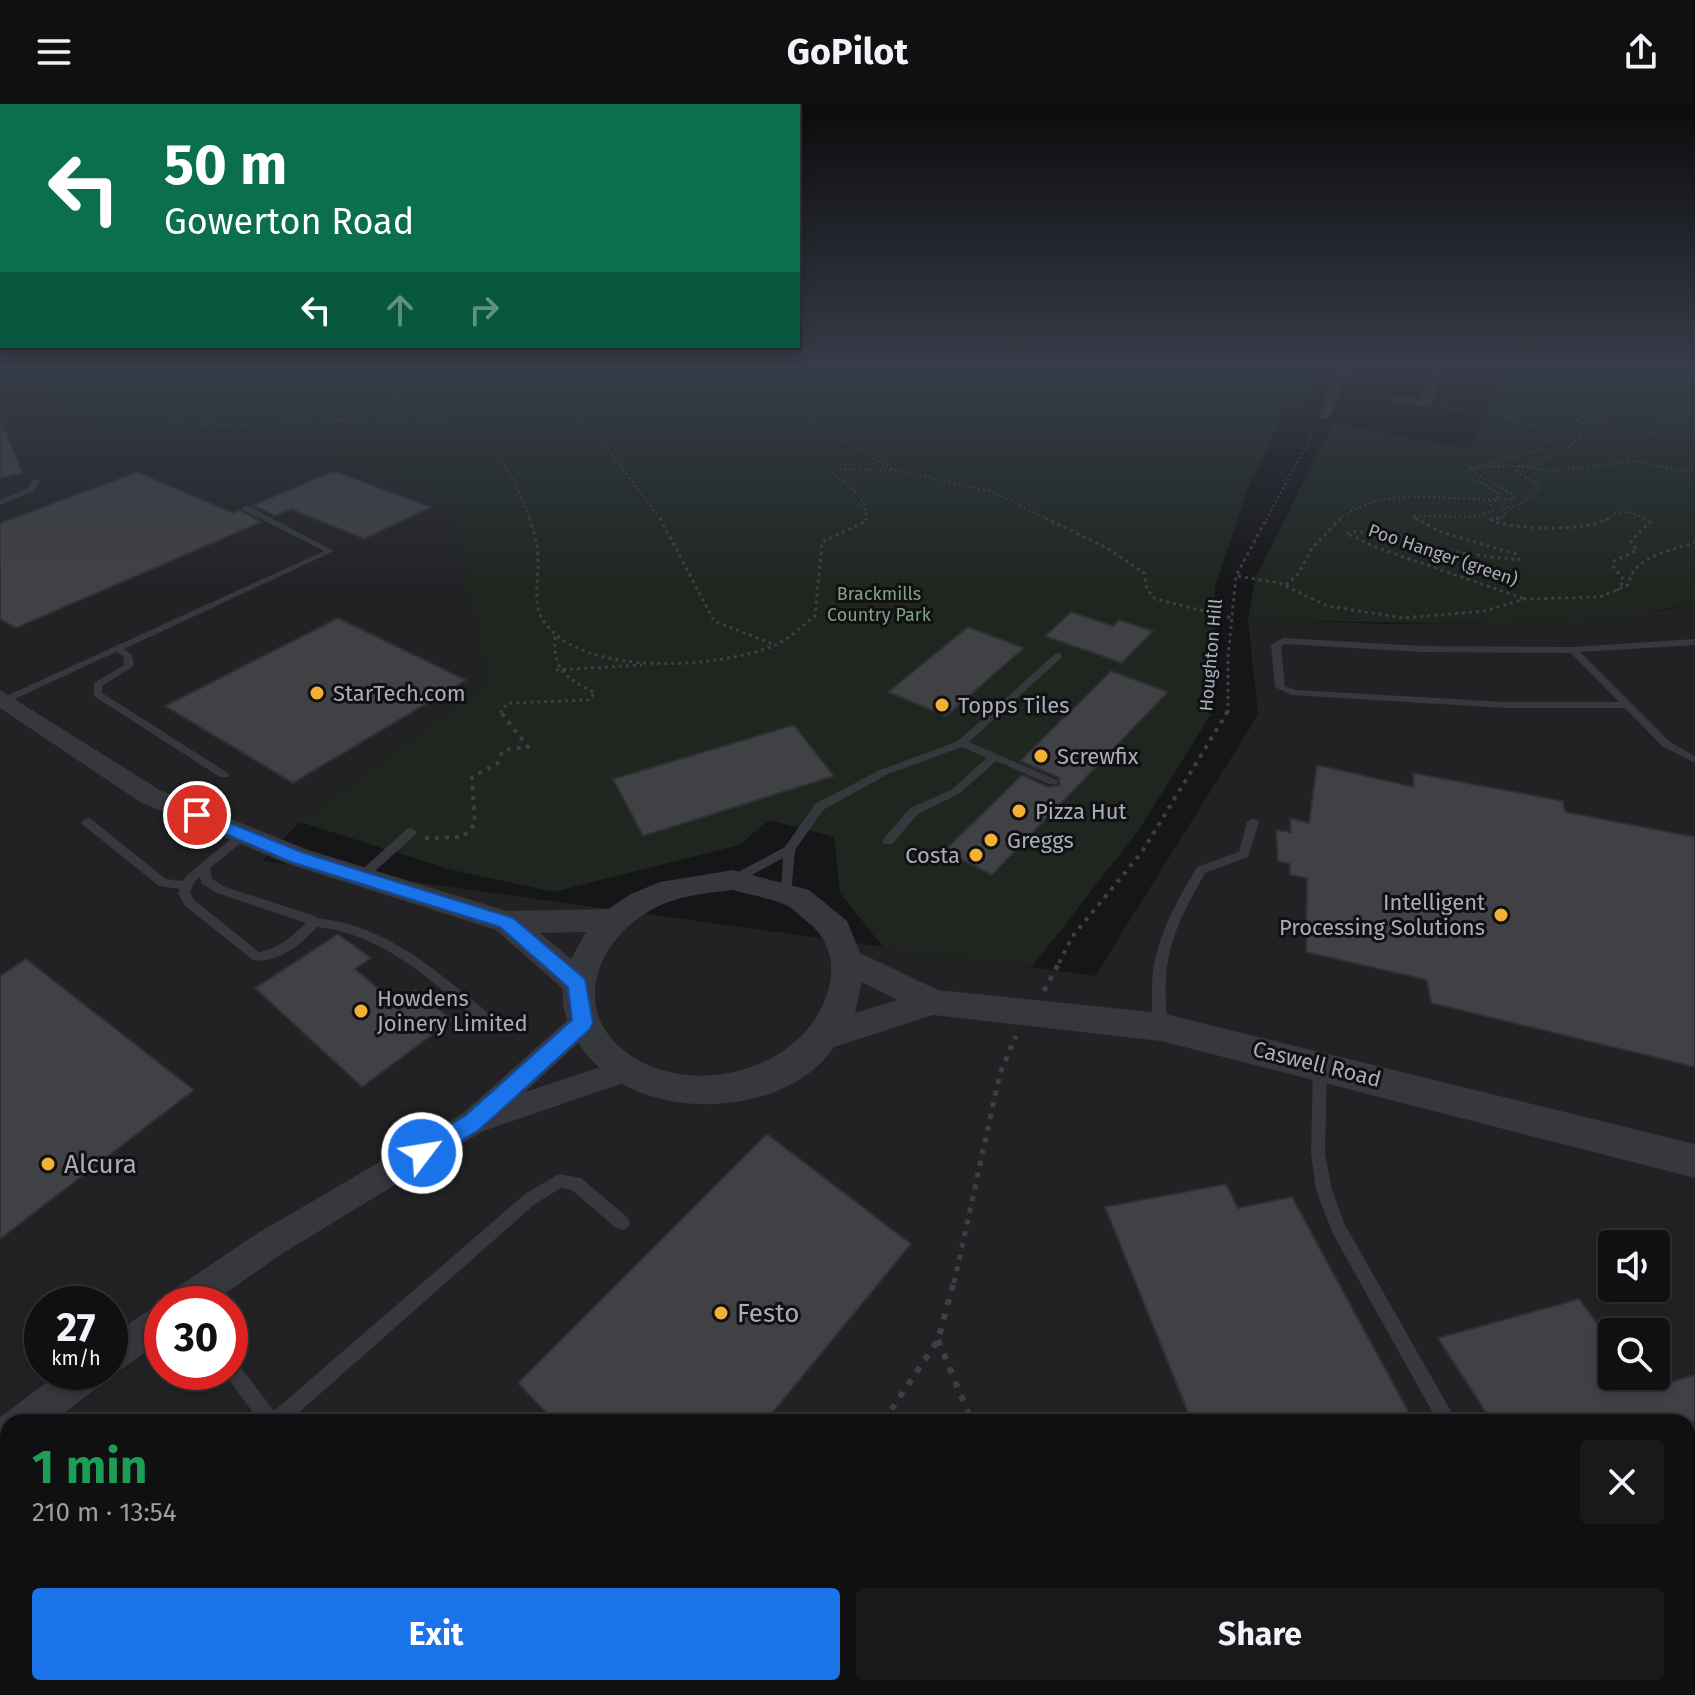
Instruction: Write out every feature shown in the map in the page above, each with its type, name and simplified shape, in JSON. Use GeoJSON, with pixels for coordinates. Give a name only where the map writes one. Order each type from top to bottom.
{"type":"FeatureCollection","features":[{"type":"Feature","properties":{"kind":"street"},"geometry":{"type":"LineString","coordinates":[[2,698],[150,796],[298,857],[507,922],[615,920]]}},
{"type":"Feature","properties":{"kind":"street"},"geometry":{"type":"LineString","coordinates":[[733,880],[787,891],[817,908],[839,933],[850,962],[848,999],[830,1034],[799,1062],[758,1082],[711,1091],[665,1087],[625,1071],[598,1050],[582,1023],[578,984],[590,949],[615,920],[650,897],[677,888],[733,880]]}},
{"type":"Feature","properties":{"kind":"street"},"geometry":{"type":"LineString","coordinates":[[507,922],[578,984]]}},
{"type":"Feature","properties":{"kind":"street","name":"Caswell Road"},"geometry":{"type":"LineString","coordinates":[[850,962],[933,1002],[1161,1027],[1320,1064],[1695,1161]]}},
{"type":"Feature","properties":{"kind":"street","name":"Caswell Road"},"geometry":{"type":"LineString","coordinates":[[830,1034],[933,1002]]}},
{"type":"Feature","properties":{"kind":"street"},"geometry":{"type":"LineString","coordinates":[[210,1286],[269,1244],[472,1123],[582,1023]]}},
{"type":"Feature","properties":{"kind":"street"},"geometry":{"type":"LineString","coordinates":[[472,1123],[625,1071]]}},
{"type":"Feature","properties":{"kind":"street"},"geometry":{"type":"LineString","coordinates":[[33,1414],[66,1390]]}},
{"type":"Feature","properties":{"kind":"lane"},"geometry":{"type":"LineString","coordinates":[[0,503],[31,489],[36,481]]}},
{"type":"Feature","properties":{"kind":"lane"},"geometry":{"type":"LineString","coordinates":[[2,698],[330,551],[246,508]]}},
{"type":"Feature","properties":{"kind":"lane"},"geometry":{"type":"LineString","coordinates":[[1627,705],[1506,705],[1294,693],[1280,687],[1276,645],[1287,641],[1422,649],[1573,650],[1695,642]]}},
{"type":"Feature","properties":{"kind":"lane"},"geometry":{"type":"LineString","coordinates":[[117,649],[127,655],[129,666],[97,685],[97,694],[224,775]]}},
{"type":"Feature","properties":{"kind":"lane"},"geometry":{"type":"LineString","coordinates":[[1573,650],[1672,750],[1695,760]]}},
{"type":"Feature","properties":{"kind":"lane"},"geometry":{"type":"LineString","coordinates":[[733,880],[789,850],[819,807],[884,772],[962,743],[1058,656]]}},
{"type":"Feature","properties":{"kind":"lane"},"geometry":{"type":"LineString","coordinates":[[962,743],[1053,782]]}},
{"type":"Feature","properties":{"kind":"lane"},"geometry":{"type":"LineString","coordinates":[[888,841],[914,811],[955,792],[994,757]]}},
{"type":"Feature","properties":{"kind":"lane"},"geometry":{"type":"LineString","coordinates":[[87,822],[163,883],[186,886]]}},
{"type":"Feature","properties":{"kind":"lane"},"geometry":{"type":"LineString","coordinates":[[1161,1027],[1156,978],[1161,948],[1173,920],[1201,870],[1244,854],[1253,822]]}},
{"type":"Feature","properties":{"kind":"lane"},"geometry":{"type":"LineString","coordinates":[[361,877],[408,834]]}},
{"type":"Feature","properties":{"kind":"lane"},"geometry":{"type":"LineString","coordinates":[[243,835],[186,886],[184,893],[189,903],[257,957],[266,957],[284,947],[305,933],[312,922]]}},
{"type":"Feature","properties":{"kind":"lane"},"geometry":{"type":"LineString","coordinates":[[787,891],[789,850]]}},
{"type":"Feature","properties":{"kind":"lane"},"geometry":{"type":"LineString","coordinates":[[205,869],[206,881],[221,890],[312,922],[350,925],[381,939],[491,1023]]}},
{"type":"Feature","properties":{"kind":"lane"},"geometry":{"type":"LineString","coordinates":[[1320,1064],[1318,1154],[1324,1190],[1339,1229],[1443,1414]]}},
{"type":"Feature","properties":{"kind":"lane"},"geometry":{"type":"LineString","coordinates":[[282,1414],[530,1199],[559,1181],[576,1183],[622,1223]]}},
{"type":"Feature","properties":{"kind":"lane"},"geometry":{"type":"LineString","coordinates":[[248,1390],[267,1414]]}},
{"type":"Feature","properties":{"kind":"path"},"geometry":{"type":"LineString","coordinates":[[489,442],[508,471],[524,505],[538,554],[535,599],[543,622],[555,637],[594,656],[652,664]]}},
{"type":"Feature","properties":{"kind":"path"},"geometry":{"type":"LineString","coordinates":[[600,442],[652,505],[714,621],[775,645]]}},
{"type":"Feature","properties":{"kind":"path"},"geometry":{"type":"LineString","coordinates":[[846,442],[895,470]]}},
{"type":"Feature","properties":{"kind":"path","name":"Houghton Hill"},"geometry":{"type":"LineString","coordinates":[[1056,969],[1072,937],[1142,852],[1228,714],[1236,576],[1309,442]]}},
{"type":"Feature","properties":{"kind":"path"},"geometry":{"type":"LineString","coordinates":[[1286,585],[1299,576],[1318,542],[1351,509],[1383,499],[1499,498],[1498,492],[1469,476],[1468,469],[1536,451],[1548,442]]}},
{"type":"Feature","properties":{"kind":"path"},"geometry":{"type":"LineString","coordinates":[[1575,442],[1565,450],[1515,472],[1536,483],[1538,490],[1521,504],[1504,508],[1506,515],[1491,520],[1512,527],[1596,523],[1621,511],[1650,521],[1631,541],[1637,550],[1633,555],[1614,561],[1613,566],[1624,580],[1617,591]]}},
{"type":"Feature","properties":{"kind":"path"},"geometry":{"type":"LineString","coordinates":[[1525,466],[1548,471],[1638,461],[1678,471],[1695,469]]}},
{"type":"Feature","properties":{"kind":"path","name":"Poo Hanger (green)"},"geometry":{"type":"LineString","coordinates":[[1525,466],[1475,468],[1476,474],[1514,496],[1509,502],[1488,502],[1493,508],[1491,513],[1472,517],[1412,516],[1441,532],[1511,551],[1520,557],[1519,560],[1444,551],[1357,531],[1346,533],[1375,547],[1525,599]]}},
{"type":"Feature","properties":{"kind":"path"},"geometry":{"type":"LineString","coordinates":[[556,670],[705,661],[775,645],[815,616],[822,542],[866,521],[867,505],[857,490],[832,474],[836,469],[895,470],[993,492],[1107,548],[1144,573],[1147,589],[1155,599],[1232,618]]}},
{"type":"Feature","properties":{"kind":"path"},"geometry":{"type":"LineString","coordinates":[[1236,576],[1286,585],[1328,606],[1403,618],[1497,609],[1525,599],[1588,599],[1628,585],[1631,571],[1638,563],[1695,542]]}},
{"type":"Feature","properties":{"kind":"path"},"geometry":{"type":"LineString","coordinates":[[408,834],[463,837],[475,824],[472,777],[497,764],[503,750],[528,747],[523,736],[499,712],[508,703],[588,700],[595,693],[556,670],[553,662],[555,637]]}},
{"type":"Feature","properties":{"kind":"path"},"geometry":{"type":"LineString","coordinates":[[888,1414],[938,1340],[947,1315],[1000,1073],[1019,1028]]}},
{"type":"Feature","properties":{"kind":"path"},"geometry":{"type":"LineString","coordinates":[[938,1340],[969,1414]]}},
{"type":"Feature","properties":{"kind":"shaded area"},"geometry":{"type":"Polygon","coordinates":[[[0,442],[116,442],[143,458],[330,457],[450,502],[467,586],[492,681],[300,822],[262,861],[1095,976],[1258,715],[1248,619],[1387,624],[1554,621],[1667,610],[1695,602],[1695,1414],[0,1414],[0,442]]]}},
{"type":"Feature","properties":{"kind":"green space","name":"Brackmills Country Park"},"geometry":{"type":"Polygon","coordinates":[[[116,442],[1270,442],[1247,489],[1215,587],[1213,711],[1140,828],[1032,967],[883,947],[840,893],[834,837],[769,820],[739,845],[554,892],[452,870],[300,822],[491,681],[450,502],[330,457],[143,458],[116,442]]]}},
{"type":"Feature","properties":{"kind":"green space"},"geometry":{"type":"Polygon","coordinates":[[[1323,442],[1434,442],[1470,449],[1473,442],[1695,442],[1695,602],[1647,613],[1549,621],[1248,619],[1255,579],[1323,442]]]}},
{"type":"Feature","properties":{"kind":"building"},"geometry":{"type":"Polygon","coordinates":[[[0,442],[10,442],[23,473],[0,478],[0,442]]]}},
{"type":"Feature","properties":{"kind":"building"},"geometry":{"type":"Polygon","coordinates":[[[334,471],[431,507],[364,539],[291,509],[275,516],[253,505],[334,471]]]}},
{"type":"Feature","properties":{"kind":"building"},"geometry":{"type":"Polygon","coordinates":[[[137,472],[233,513],[240,510],[261,522],[16,628],[0,619],[0,523],[137,472]]]}},
{"type":"Feature","properties":{"kind":"building"},"geometry":{"type":"Polygon","coordinates":[[[1071,612],[1113,626],[1119,620],[1153,631],[1122,663],[1045,636],[1071,612]]]}},
{"type":"Feature","properties":{"kind":"building","name":"StarTech.com"},"geometry":{"type":"Polygon","coordinates":[[[338,618],[466,680],[293,783],[165,706],[338,618]]]}},
{"type":"Feature","properties":{"kind":"building"},"geometry":{"type":"Polygon","coordinates":[[[968,627],[1024,648],[946,716],[888,692],[968,627]]]}},
{"type":"Feature","properties":{"kind":"building"},"geometry":{"type":"Polygon","coordinates":[[[1111,671],[1168,692],[992,875],[944,851],[1022,775],[1048,787],[1060,785],[1058,777],[1020,761],[1111,671]]]}},
{"type":"Feature","properties":{"kind":"building"},"geometry":{"type":"Polygon","coordinates":[[[794,725],[834,776],[643,836],[613,779],[794,725]]]}},
{"type":"Feature","properties":{"kind":"building","name":"Intelligent Processing Solutions"},"geometry":{"type":"Polygon","coordinates":[[[1317,765],[1414,787],[1413,773],[1563,801],[1565,812],[1695,837],[1695,1067],[1431,1003],[1427,980],[1306,952],[1307,878],[1290,875],[1290,864],[1278,861],[1276,830],[1291,832],[1290,818],[1309,823],[1317,765]]]}},
{"type":"Feature","properties":{"kind":"building","name":"Howdens Joinery Limited"},"geometry":{"type":"Polygon","coordinates":[[[338,934],[371,958],[355,969],[396,1003],[415,990],[452,1020],[362,1087],[255,988],[338,934]]]}},
{"type":"Feature","properties":{"kind":"building","name":"Alcura"},"geometry":{"type":"Polygon","coordinates":[[[26,959],[194,1090],[0,1239],[0,976],[26,959]]]}},
{"type":"Feature","properties":{"kind":"building","name":"Festo"},"geometry":{"type":"Polygon","coordinates":[[[767,1134],[911,1244],[772,1414],[547,1414],[518,1383],[767,1134]]]}},
{"type":"Feature","properties":{"kind":"building"},"geometry":{"type":"Polygon","coordinates":[[[1226,1184],[1238,1208],[1292,1197],[1410,1414],[1189,1414],[1105,1207],[1226,1184]]]}},
{"type":"Feature","properties":{"kind":"building"},"geometry":{"type":"Polygon","coordinates":[[[1579,1299],[1598,1324],[1598,1390],[1670,1390],[1670,1382],[1695,1375],[1695,1414],[1487,1414],[1438,1338],[1579,1299]]]}},
{"type":"Feature","properties":{"kind":"place","name":"StarTech.com"},"geometry":{"type":"Point","coordinates":[317,693]}},
{"type":"Feature","properties":{"kind":"place","name":"Topps Tiles"},"geometry":{"type":"Point","coordinates":[942,705]}},
{"type":"Feature","properties":{"kind":"place","name":"Screwfix"},"geometry":{"type":"Point","coordinates":[1041,756]}},
{"type":"Feature","properties":{"kind":"place","name":"Pizza Hut"},"geometry":{"type":"Point","coordinates":[1019,811]}},
{"type":"Feature","properties":{"kind":"place","name":"Greggs"},"geometry":{"type":"Point","coordinates":[991,840]}},
{"type":"Feature","properties":{"kind":"place","name":"Costa"},"geometry":{"type":"Point","coordinates":[976,855]}},
{"type":"Feature","properties":{"kind":"place","name":"Intelligent Processing Solutions"},"geometry":{"type":"Point","coordinates":[1501,915]}},
{"type":"Feature","properties":{"kind":"place","name":"Howdens Joinery Limited"},"geometry":{"type":"Point","coordinates":[361,1011]}},
{"type":"Feature","properties":{"kind":"place","name":"Alcura"},"geometry":{"type":"Point","coordinates":[48,1164]}},
{"type":"Feature","properties":{"kind":"place","name":"Festo"},"geometry":{"type":"Point","coordinates":[721,1313]}},
{"type":"Feature","properties":{"kind":"route"},"geometry":{"type":"LineString","coordinates":[[197,815],[298,857],[507,922],[578,984],[582,1023],[472,1123],[422,1153]]}}]}
